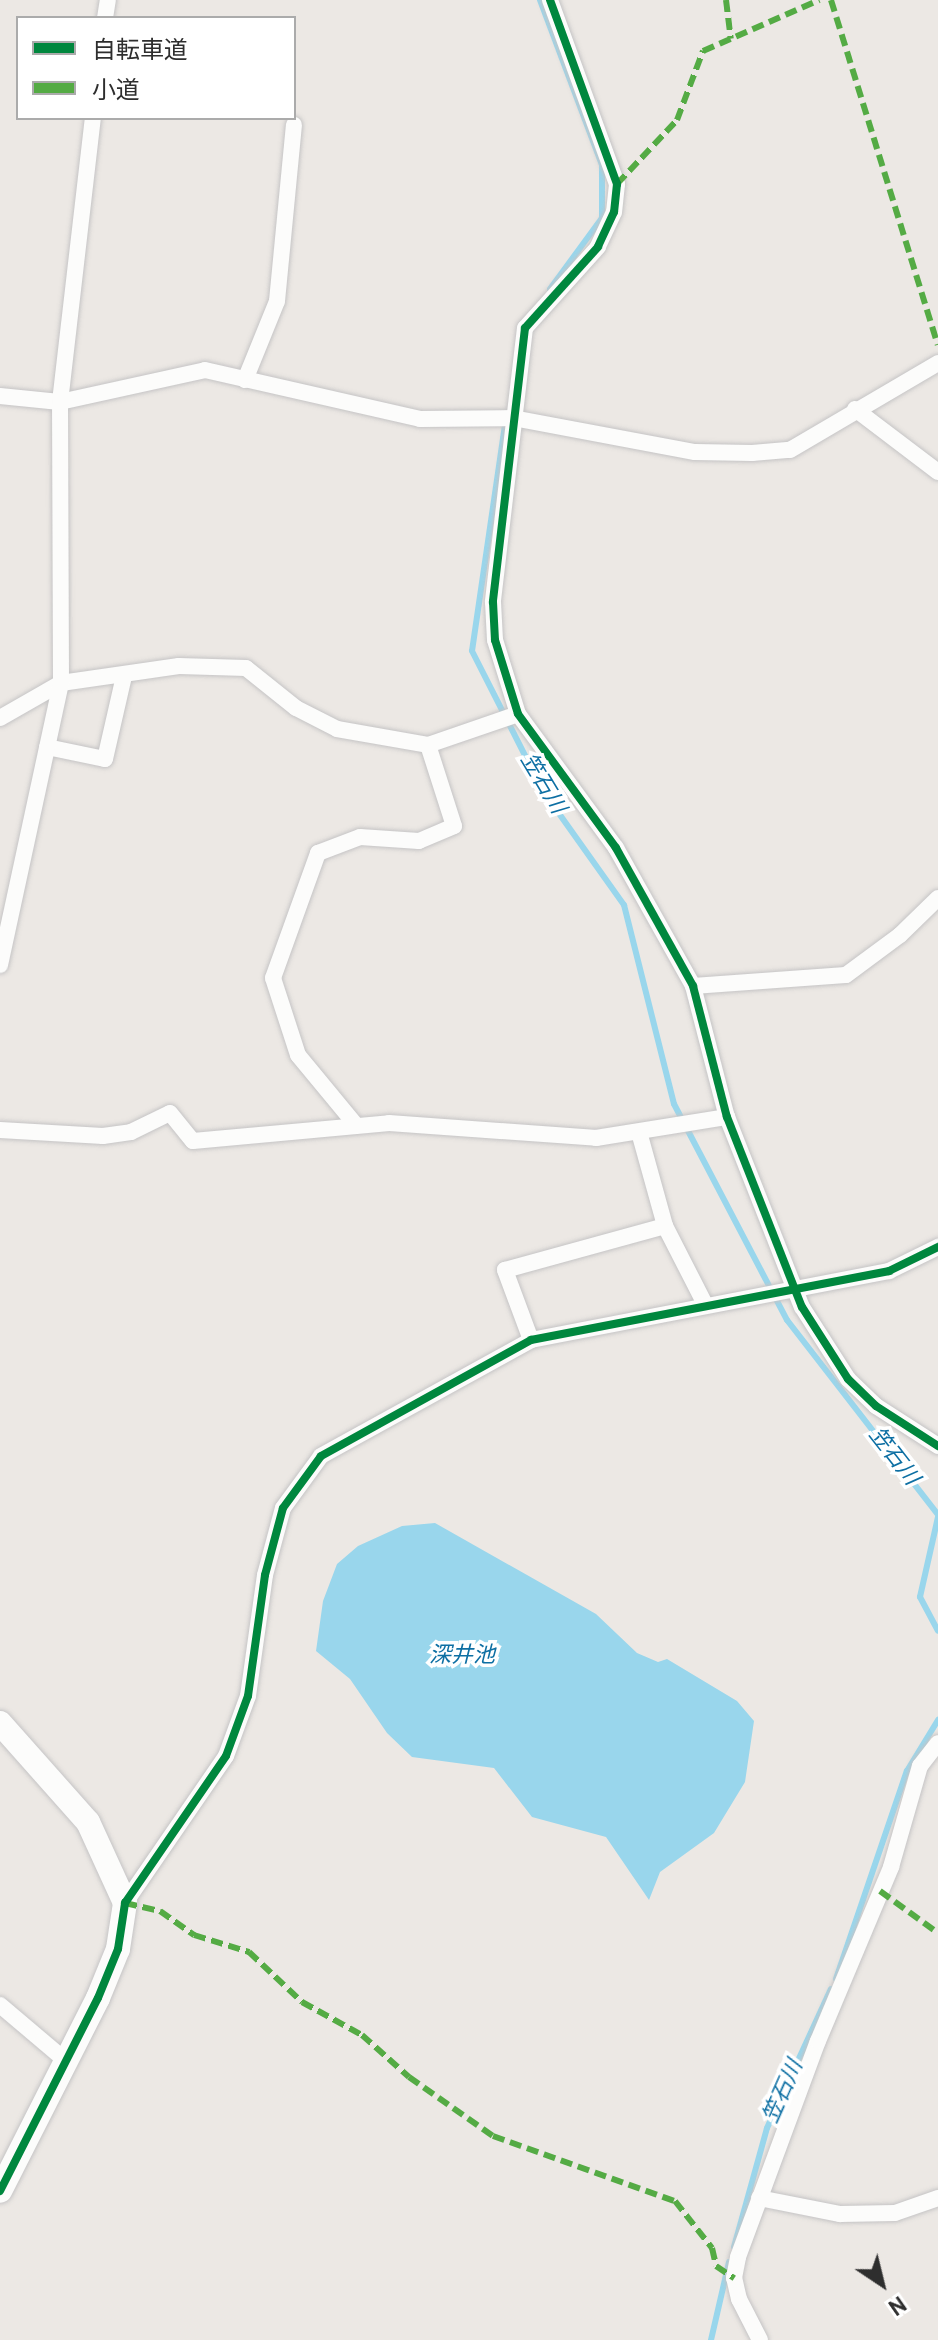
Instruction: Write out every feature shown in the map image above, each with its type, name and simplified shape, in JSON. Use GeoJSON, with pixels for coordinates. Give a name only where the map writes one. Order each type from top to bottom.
{"type":"FeatureCollection","features":[{"type":"Feature","properties":{"kind":"street"},"geometry":{"type":"LineString","coordinates":[[550,0],[617,184],[614,212],[598,247],[525,328],[493,602],[495,640],[518,714],[616,848],[693,986],[727,1117],[794,1287],[825,1349],[848,1379],[876,1406],[938,1446]]}},
{"type":"Feature","properties":{"kind":"street"},"geometry":{"type":"LineString","coordinates":[[0,965],[61,683],[60,402],[93,120]]}},
{"type":"Feature","properties":{"kind":"street"},"geometry":{"type":"LineString","coordinates":[[245,380],[277,301],[294,125]]}},
{"type":"Feature","properties":{"kind":"street"},"geometry":{"type":"LineString","coordinates":[[0,396],[60,402],[205,370],[420,419],[513,418],[695,452],[752,453],[790,450],[855,409],[938,363]]}},
{"type":"Feature","properties":{"kind":"street"},"geometry":{"type":"LineString","coordinates":[[855,409],[938,472]]}},
{"type":"Feature","properties":{"kind":"street"},"geometry":{"type":"LineString","coordinates":[[0,718],[61,683],[179,666],[246,668],[296,708],[337,729],[428,745],[518,714]]}},
{"type":"Feature","properties":{"kind":"street"},"geometry":{"type":"LineString","coordinates":[[47,747],[105,759],[124,676]]}},
{"type":"Feature","properties":{"kind":"street"},"geometry":{"type":"LineString","coordinates":[[355,1124],[298,1055],[273,978],[318,853],[360,837],[419,841],[454,826],[428,745]]}},
{"type":"Feature","properties":{"kind":"street"},"geometry":{"type":"LineString","coordinates":[[693,986],[846,975],[900,935],[938,898]]}},
{"type":"Feature","properties":{"kind":"street"},"geometry":{"type":"LineString","coordinates":[[0,1130],[103,1136],[131,1132],[170,1113],[193,1141],[355,1124],[596,1138],[727,1117]]}},
{"type":"Feature","properties":{"kind":"street"},"geometry":{"type":"LineString","coordinates":[[639,1132],[665,1226],[705,1304]]}},
{"type":"Feature","properties":{"kind":"street"},"geometry":{"type":"LineString","coordinates":[[531,1340],[505,1270],[665,1226]]}},
{"type":"Feature","properties":{"kind":"street"},"geometry":{"type":"LineString","coordinates":[[0,2191],[118,1949],[125,1903],[226,1756],[248,1696],[265,1575],[283,1508],[321,1456],[531,1340],[705,1304],[889,1271],[938,1247]]}},
{"type":"Feature","properties":{"kind":"street"},"geometry":{"type":"LineString","coordinates":[[0,1723],[88,1822],[125,1903]]}},
{"type":"Feature","properties":{"kind":"street"},"geometry":{"type":"LineString","coordinates":[[760,2340],[734,2278],[759,2198],[891,1867],[920,1766],[938,1743]]}},
{"type":"Feature","properties":{"kind":"street"},"geometry":{"type":"LineString","coordinates":[[0,2005],[66,2061]]}},
{"type":"Feature","properties":{"kind":"street"},"geometry":{"type":"LineString","coordinates":[[759,2198],[840,2214],[895,2213],[938,2198]]}},
{"type":"Feature","properties":{"kind":"water","name":"深井池"},"geometry":{"type":"Polygon","coordinates":[[[435,1523],[596,1614],[637,1653],[658,1662],[667,1659],[737,1701],[754,1721],[745,1782],[714,1833],[660,1872],[649,1900],[606,1837],[532,1817],[494,1768],[412,1757],[387,1733],[350,1679],[316,1651],[323,1601],[337,1564],[358,1546],[402,1526],[435,1523]]]}},
{"type":"Feature","properties":{"kind":"waterway","name":"笠石川"},"geometry":{"type":"LineString","coordinates":[[540,0],[602,165],[602,218],[550,289]]}},
{"type":"Feature","properties":{"kind":"waterway","name":"笠石川"},"geometry":{"type":"LineString","coordinates":[[506,418],[472,651],[543,791],[624,905],[674,1104],[787,1320],[938,1515]]}},
{"type":"Feature","properties":{"kind":"waterway","name":"笠石川"},"geometry":{"type":"LineString","coordinates":[[938,1517],[920,1597],[938,1631]]}},
{"type":"Feature","properties":{"kind":"waterway","name":"笠石川"},"geometry":{"type":"LineString","coordinates":[[836,1979],[907,1771],[938,1720]]}},
{"type":"Feature","properties":{"kind":"waterway","name":"笠石川"},"geometry":{"type":"LineString","coordinates":[[734,2247],[767,2128],[831,1989]]}},
{"type":"Feature","properties":{"kind":"waterway","name":"笠石川"},"geometry":{"type":"LineString","coordinates":[[711,2340],[729,2262]]}},
{"type":"Feature","properties":{"kind":"marked path"},"geometry":{"type":"LineString","coordinates":[[726,0],[731,39]]}},
{"type":"Feature","properties":{"kind":"marked path"},"geometry":{"type":"LineString","coordinates":[[617,184],[677,120],[703,51],[819,0]]}},
{"type":"Feature","properties":{"kind":"marked path"},"geometry":{"type":"LineString","coordinates":[[831,0],[938,345]]}},
{"type":"Feature","properties":{"kind":"marked path"},"geometry":{"type":"LineString","coordinates":[[880,1891],[938,1933]]}},
{"type":"Feature","properties":{"kind":"marked path"},"geometry":{"type":"LineString","coordinates":[[125,1903],[160,1911],[194,1935],[249,1952],[302,2002],[362,2035],[409,2077],[493,2136],[675,2201],[712,2248],[716,2266],[734,2278]]}},
{"type":"Feature","properties":{"kind":"cycle path"},"geometry":{"type":"LineString","coordinates":[[550,0],[617,184],[614,212],[598,247],[525,328],[493,602],[495,640],[518,714],[616,848],[693,986],[727,1117],[802,1307],[848,1379],[876,1406],[938,1446]]}},
{"type":"Feature","properties":{"kind":"cycle path"},"geometry":{"type":"LineString","coordinates":[[0,2191],[98,1998],[118,1949],[125,1903],[226,1756],[248,1696],[265,1575],[283,1508],[321,1456],[531,1340],[889,1271],[938,1247]]}}]}
